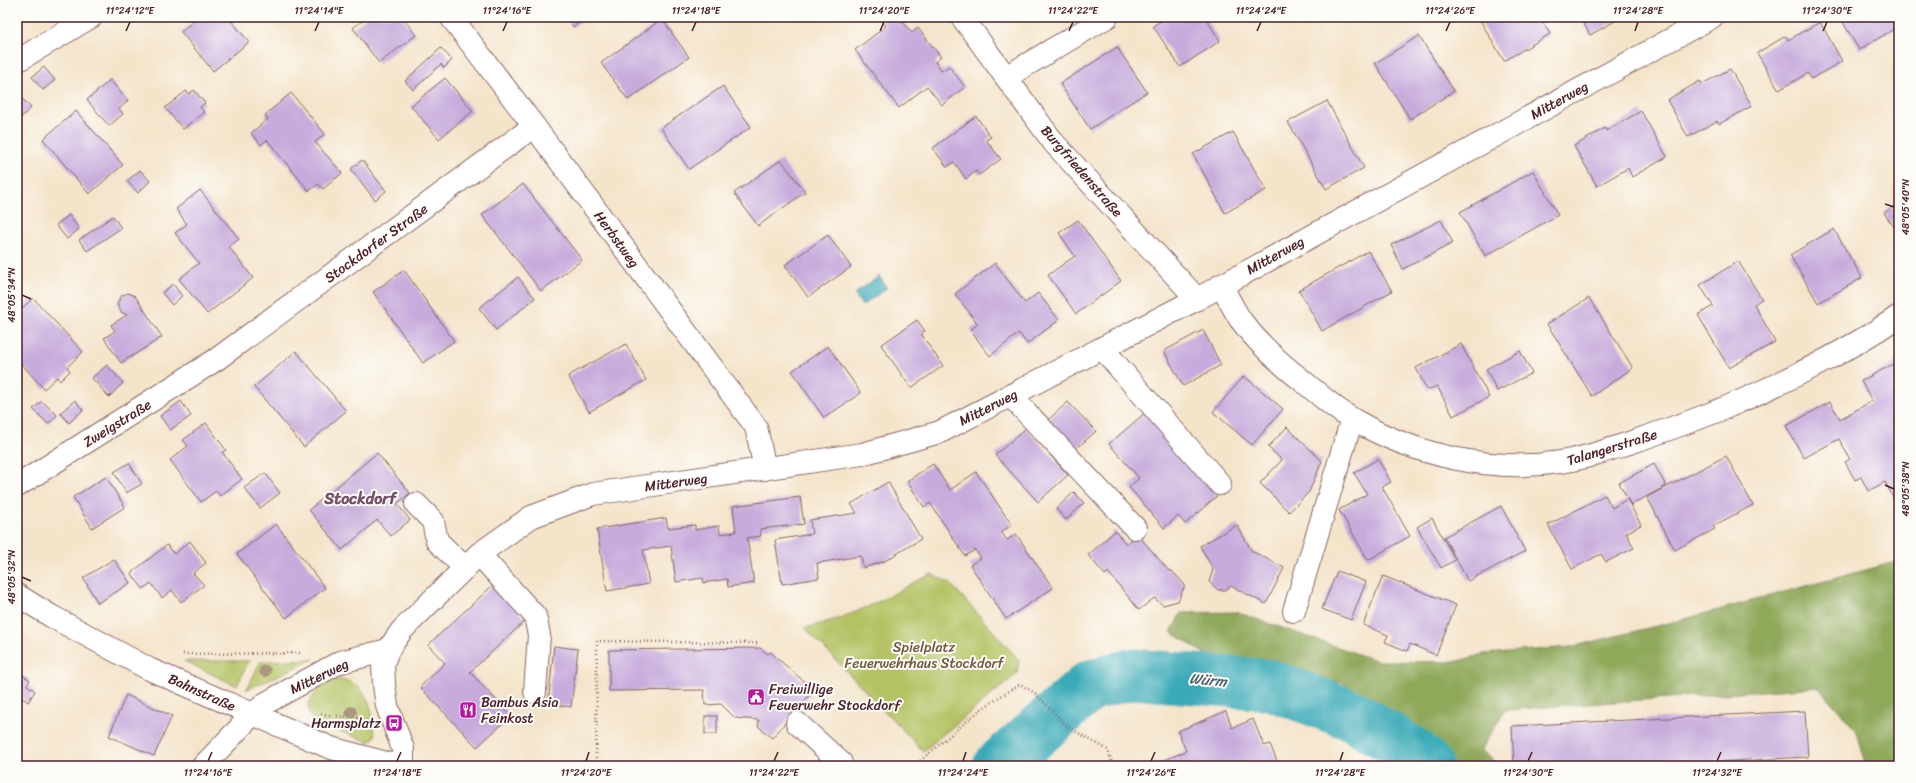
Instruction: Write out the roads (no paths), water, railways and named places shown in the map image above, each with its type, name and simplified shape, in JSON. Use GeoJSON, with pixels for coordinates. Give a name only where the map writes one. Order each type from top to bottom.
{"type":"FeatureCollection","features":[{"type":"Feature","properties":{"kind":"street"},"geometry":{"type":"LineString","coordinates":[[17,62],[91,17]]}},
{"type":"Feature","properties":{"kind":"street","name":"Herbstweg"},"geometry":{"type":"LineString","coordinates":[[451,17],[534,126],[756,427],[765,469]]}},
{"type":"Feature","properties":{"kind":"street","name":"Burgfriedenstraße"},"geometry":{"type":"LineString","coordinates":[[962,17],[1054,143],[1197,299]]}},
{"type":"Feature","properties":{"kind":"street"},"geometry":{"type":"LineString","coordinates":[[1006,77],[1106,17]]}},
{"type":"Feature","properties":{"kind":"street","name":"Mitterweg"},"geometry":{"type":"LineString","coordinates":[[203,766],[252,714],[266,703],[340,662],[388,650],[402,630],[472,561],[531,517],[593,494],[862,454],[940,432],[1197,299],[1220,285],[1712,17]]}},
{"type":"Feature","properties":{"kind":"street","name":"Stockdorfer Straße"},"geometry":{"type":"LineString","coordinates":[[217,359],[534,126]]}},
{"type":"Feature","properties":{"kind":"street","name":"Talangerstraße"},"geometry":{"type":"LineString","coordinates":[[1220,285],[1241,320],[1263,345],[1289,370],[1352,419],[1389,438],[1427,452],[1471,462],[1521,465],[1560,462],[1602,452],[1694,421],[1772,388],[1862,341],[1899,316]]}},
{"type":"Feature","properties":{"kind":"street"},"geometry":{"type":"LineString","coordinates":[[1102,348],[1220,484]]}},
{"type":"Feature","properties":{"kind":"street","name":"Zweigstraße"},"geometry":{"type":"LineString","coordinates":[[17,486],[217,359]]}},
{"type":"Feature","properties":{"kind":"street"},"geometry":{"type":"LineString","coordinates":[[1010,395],[1135,528]]}},
{"type":"Feature","properties":{"kind":"street"},"geometry":{"type":"LineString","coordinates":[[1294,611],[1352,419]]}},
{"type":"Feature","properties":{"kind":"street"},"geometry":{"type":"LineString","coordinates":[[416,504],[433,521],[437,541],[472,561],[535,616],[539,635],[535,692]]}},
{"type":"Feature","properties":{"kind":"street","name":"Bahnstraße"},"geometry":{"type":"LineString","coordinates":[[17,595],[51,616],[149,669],[331,748],[398,766]]}},
{"type":"Feature","properties":{"kind":"street"},"geometry":{"type":"LineString","coordinates":[[388,650],[383,664],[384,685],[387,706],[403,749],[403,766]]}},
{"type":"Feature","properties":{"kind":"street"},"geometry":{"type":"LineString","coordinates":[[797,723],[840,763],[838,766]]}},
{"type":"Feature","properties":{"kind":"water"},"geometry":{"type":"Polygon","coordinates":[[[879,276],[887,288],[862,306],[854,294],[879,276]]]}},
{"type":"Feature","properties":{"kind":"waterway","name":"Würm"},"geometry":{"type":"LineString","coordinates":[[998,766],[1091,685],[1132,674],[1271,685],[1354,716],[1413,752],[1428,766]]}},
{"type":"Feature","properties":{"kind":"place","name":"Freiwillige Feuerwehr Stockdorf"},"geometry":{"type":"Point","coordinates":[756,697]}},
{"type":"Feature","properties":{"kind":"place","name":"Bambus Asia Feinkost"},"geometry":{"type":"Point","coordinates":[468,710]}},
{"type":"Feature","properties":{"kind":"place","name":"Harmsplatz"},"geometry":{"type":"Point","coordinates":[394,723]}},
{"type":"Feature","properties":{"kind":"district","name":"Stockdorf"},"geometry":{"type":"Point","coordinates":[360,498]}},
{"type":"Feature","properties":{"kind":"park label","name":"Spielplatz Feuerwehrhaus Stockdorf"},"geometry":{"type":"Point","coordinates":[924,656]}}]}
